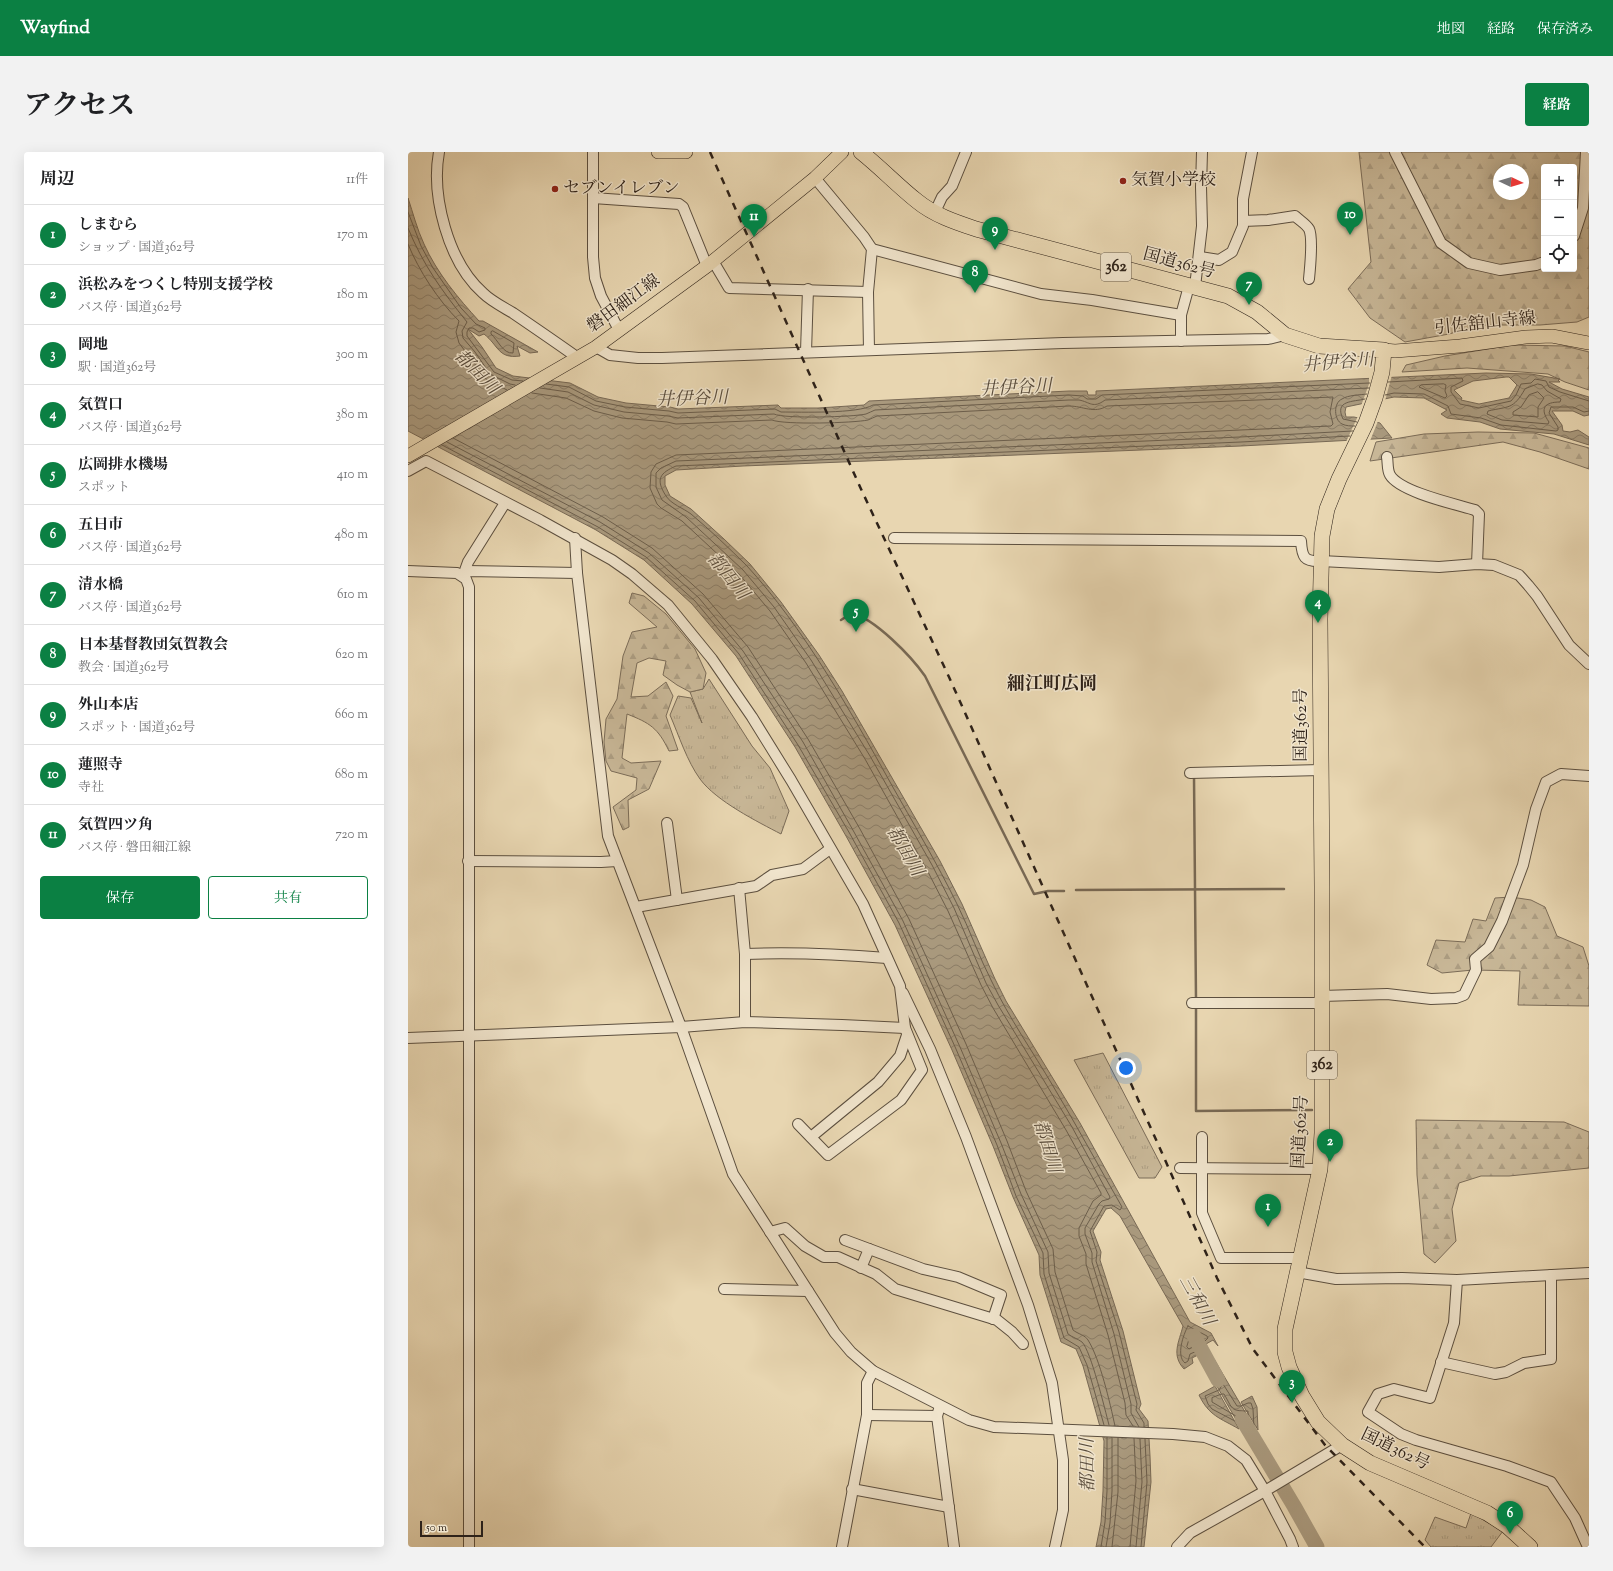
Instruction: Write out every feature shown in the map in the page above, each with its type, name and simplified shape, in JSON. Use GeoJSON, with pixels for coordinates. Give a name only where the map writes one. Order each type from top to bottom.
{"type":"FeatureCollection","features":[{"type":"Feature","properties":{"kind":"highway","name":"国道362号"},"geometry":{"type":"LineString","coordinates":[[861,152],[880,167],[918,202],[946,219],[976,229],[1228,296],[1257,312],[1285,335],[1319,346],[1384,357],[1381,379],[1375,398],[1327,509],[1322,536],[1322,1133],[1320,1170],[1285,1328],[1285,1352],[1289,1367],[1302,1396],[1318,1422],[1342,1445],[1370,1463],[1487,1513],[1507,1526],[1530,1547]]}},
{"type":"Feature","properties":{"kind":"main road"},"geometry":{"type":"LineString","coordinates":[[658,152],[686,152]]}},
{"type":"Feature","properties":{"kind":"main road","name":"磐田細江線"},"geometry":{"type":"LineString","coordinates":[[408,456],[576,360],[596,347],[710,264],[815,178],[842,152]]}},
{"type":"Feature","properties":{"kind":"main road","name":"引佐舘山寺線"},"geometry":{"type":"LineString","coordinates":[[1384,357],[1395,351],[1460,346],[1526,337],[1559,337],[1589,343]]}},
{"type":"Feature","properties":{"kind":"street"},"geometry":{"type":"LineString","coordinates":[[438,152],[437,184],[439,209],[456,256],[469,278],[483,293],[576,360]]}},
{"type":"Feature","properties":{"kind":"street"},"geometry":{"type":"LineString","coordinates":[[593,152],[592,257],[595,278],[601,296],[619,330]]}},
{"type":"Feature","properties":{"kind":"street"},"geometry":{"type":"LineString","coordinates":[[936,212],[942,197],[952,186],[966,152]]}},
{"type":"Feature","properties":{"kind":"street"},"geometry":{"type":"LineString","coordinates":[[1181,340],[1181,315],[1192,287],[1200,257],[1202,226],[1202,152]]}},
{"type":"Feature","properties":{"kind":"street"},"geometry":{"type":"LineString","coordinates":[[1200,257],[1219,260],[1232,252],[1243,226],[1243,199],[1252,152]]}},
{"type":"Feature","properties":{"kind":"street"},"geometry":{"type":"LineString","coordinates":[[1395,152],[1441,243],[1469,263],[1500,270],[1541,263]]}},
{"type":"Feature","properties":{"kind":"street"},"geometry":{"type":"LineString","coordinates":[[1577,227],[1583,208],[1586,152]]}},
{"type":"Feature","properties":{"kind":"street"},"geometry":{"type":"LineString","coordinates":[[815,178],[872,248],[1041,294],[1092,300],[1181,315]]}},
{"type":"Feature","properties":{"kind":"street"},"geometry":{"type":"LineString","coordinates":[[593,198],[679,204],[683,207],[710,264],[729,288],[808,289],[868,292]]}},
{"type":"Feature","properties":{"kind":"street"},"geometry":{"type":"LineString","coordinates":[[1243,221],[1268,220],[1295,216],[1301,221],[1309,229],[1311,242],[1309,279]]}},
{"type":"Feature","properties":{"kind":"street"},"geometry":{"type":"LineString","coordinates":[[869,350],[868,292],[872,248]]}},
{"type":"Feature","properties":{"kind":"street"},"geometry":{"type":"LineString","coordinates":[[806,352],[808,289]]}},
{"type":"Feature","properties":{"kind":"street"},"geometry":{"type":"LineString","coordinates":[[596,347],[610,355],[638,358],[662,358],[1063,343],[1268,339],[1285,335]]}},
{"type":"Feature","properties":{"kind":"street"},"geometry":{"type":"LineString","coordinates":[[1387,457],[1388,473],[1395,481],[1408,490],[1475,510],[1479,514],[1477,564]]}},
{"type":"Feature","properties":{"kind":"street"},"geometry":{"type":"LineString","coordinates":[[408,471],[426,461],[574,538],[612,560],[632,574],[668,605],[712,659],[752,717],[791,780],[864,904],[887,958],[930,1049],[966,1137],[1018,1275],[1052,1383],[1061,1430],[1063,1460],[1063,1510],[1055,1547]]}},
{"type":"Feature","properties":{"kind":"street"},"geometry":{"type":"LineString","coordinates":[[463,576],[468,562],[505,503]]}},
{"type":"Feature","properties":{"kind":"street"},"geometry":{"type":"LineString","coordinates":[[574,538],[608,836],[681,1027],[733,1174],[835,1333],[851,1352],[873,1371],[939,1411],[969,1420],[994,1427],[1173,1434],[1205,1437],[1228,1446],[1246,1460],[1268,1489],[1293,1547]]}},
{"type":"Feature","properties":{"kind":"street"},"geometry":{"type":"LineString","coordinates":[[894,538],[1301,542],[1302,553],[1306,559],[1312,562],[1321,561],[1439,567],[1477,564],[1494,565],[1519,575],[1537,596],[1569,645],[1589,664]]}},
{"type":"Feature","properties":{"kind":"street"},"geometry":{"type":"LineString","coordinates":[[408,571],[457,573],[466,579],[469,587],[470,601],[468,861],[469,1547]]}},
{"type":"Feature","properties":{"kind":"street"},"geometry":{"type":"LineString","coordinates":[[463,576],[467,572],[577,573]]}},
{"type":"Feature","properties":{"kind":"street"},"geometry":{"type":"LineString","coordinates":[[1190,773],[1321,770]]}},
{"type":"Feature","properties":{"kind":"street"},"geometry":{"type":"LineString","coordinates":[[1192,1004],[1322,999],[1387,994],[1431,999],[1456,998],[1464,994],[1476,970],[1475,959],[1489,947],[1502,921],[1523,864],[1536,809],[1546,782],[1561,774],[1589,776]]}},
{"type":"Feature","properties":{"kind":"street"},"geometry":{"type":"LineString","coordinates":[[667,823],[677,900]]}},
{"type":"Feature","properties":{"kind":"street"},"geometry":{"type":"LineString","coordinates":[[636,907],[756,886],[772,875],[803,869],[830,848]]}},
{"type":"Feature","properties":{"kind":"street"},"geometry":{"type":"LineString","coordinates":[[468,861],[617,861]]}},
{"type":"Feature","properties":{"kind":"street"},"geometry":{"type":"LineString","coordinates":[[739,888],[745,954],[746,1022]]}},
{"type":"Feature","properties":{"kind":"street"},"geometry":{"type":"LineString","coordinates":[[745,954],[787,952],[831,953],[887,958]]}},
{"type":"Feature","properties":{"kind":"street"},"geometry":{"type":"LineString","coordinates":[[798,1124],[828,1155],[901,1100],[922,1070],[906,1032],[900,986]]}},
{"type":"Feature","properties":{"kind":"street"},"geometry":{"type":"LineString","coordinates":[[408,1038],[681,1027],[746,1022],[842,1025],[906,1032]]}},
{"type":"Feature","properties":{"kind":"street"},"geometry":{"type":"LineString","coordinates":[[811,1137],[878,1082],[900,1056],[906,1032]]}},
{"type":"Feature","properties":{"kind":"street"},"geometry":{"type":"LineString","coordinates":[[1202,1137],[1202,1213],[1221,1258],[1298,1265],[1336,1279],[1402,1278],[1458,1280],[1589,1273]]}},
{"type":"Feature","properties":{"kind":"street"},"geometry":{"type":"LineString","coordinates":[[1180,1168],[1320,1170]]}},
{"type":"Feature","properties":{"kind":"street"},"geometry":{"type":"LineString","coordinates":[[770,1232],[785,1228],[805,1246],[824,1256],[838,1257],[876,1274],[894,1289],[994,1319],[1012,1332],[1022,1344]]}},
{"type":"Feature","properties":{"kind":"street"},"geometry":{"type":"LineString","coordinates":[[845,1240],[923,1269],[958,1277],[1001,1295],[994,1319]]}},
{"type":"Feature","properties":{"kind":"street"},"geometry":{"type":"LineString","coordinates":[[861,1268],[869,1249]]}},
{"type":"Feature","properties":{"kind":"street"},"geometry":{"type":"LineString","coordinates":[[1441,1362],[1495,1374],[1506,1372],[1524,1363],[1551,1360],[1551,1275]]}},
{"type":"Feature","properties":{"kind":"street"},"geometry":{"type":"LineString","coordinates":[[1458,1280],[1454,1322],[1430,1398],[1394,1389],[1378,1394],[1368,1412],[1401,1434],[1416,1440],[1507,1466],[1551,1482],[1575,1518],[1588,1547]]}},
{"type":"Feature","properties":{"kind":"street"},"geometry":{"type":"LineString","coordinates":[[724,1289],[808,1292]]}},
{"type":"Feature","properties":{"kind":"street"},"geometry":{"type":"LineString","coordinates":[[842,1547],[867,1415],[867,1383],[873,1371]]}},
{"type":"Feature","properties":{"kind":"street"},"geometry":{"type":"LineString","coordinates":[[867,1415],[939,1411]]}},
{"type":"Feature","properties":{"kind":"street"},"geometry":{"type":"LineString","coordinates":[[939,1411],[954,1547]]}},
{"type":"Feature","properties":{"kind":"street"},"geometry":{"type":"LineString","coordinates":[[1177,1547],[1190,1533],[1342,1445]]}},
{"type":"Feature","properties":{"kind":"street"},"geometry":{"type":"LineString","coordinates":[[852,1489],[949,1507]]}},
{"type":"Feature","properties":{"kind":"green space"},"geometry":{"type":"Polygon","coordinates":[[[1359,152],[1589,152],[1589,317],[1577,322],[1540,325],[1480,325],[1449,334],[1405,342],[1370,318],[1348,289],[1371,262],[1359,152]]]}},
{"type":"Feature","properties":{"kind":"green space"},"geometry":{"type":"Polygon","coordinates":[[[1512,345],[1565,346],[1589,352],[1589,390],[1565,382],[1548,374],[1467,368],[1402,372],[1406,365],[1445,356],[1512,345]]]}},
{"type":"Feature","properties":{"kind":"green space"},"geometry":{"type":"Polygon","coordinates":[[[1478,432],[1534,433],[1589,448],[1589,469],[1540,452],[1503,442],[1370,461],[1376,442],[1424,434],[1478,432]]]}},
{"type":"Feature","properties":{"kind":"green space"},"geometry":{"type":"Polygon","coordinates":[[[632,593],[644,596],[666,614],[695,649],[706,673],[703,689],[690,692],[663,675],[666,661],[649,658],[637,663],[631,697],[648,696],[666,682],[673,696],[666,716],[678,750],[669,751],[661,737],[652,727],[642,720],[627,714],[622,758],[631,763],[661,761],[649,789],[628,800],[629,827],[623,830],[613,807],[636,790],[637,778],[611,771],[606,761],[604,742],[606,719],[617,699],[623,656],[632,632],[657,627],[629,603],[632,593]]]}},
{"type":"Feature","properties":{"kind":"green space"},"geometry":{"type":"Polygon","coordinates":[[[709,679],[752,746],[770,768],[789,811],[781,834],[738,810],[716,795],[700,779],[687,756],[670,715],[678,696],[691,698],[702,723],[690,692],[703,689],[709,679]]]}},
{"type":"Feature","properties":{"kind":"green space"},"geometry":{"type":"Polygon","coordinates":[[[1511,897],[1531,900],[1545,907],[1557,936],[1583,947],[1589,966],[1589,1006],[1518,1005],[1520,971],[1473,970],[1442,973],[1427,965],[1436,940],[1465,942],[1473,919],[1486,921],[1495,898],[1511,897]]]}},
{"type":"Feature","properties":{"kind":"green space"},"geometry":{"type":"Polygon","coordinates":[[[1103,1053],[1162,1167],[1155,1178],[1139,1178],[1074,1060],[1103,1053]]]}},
{"type":"Feature","properties":{"kind":"green space"},"geometry":{"type":"Polygon","coordinates":[[[1416,1120],[1564,1122],[1589,1132],[1589,1168],[1509,1176],[1481,1176],[1459,1183],[1452,1209],[1456,1241],[1435,1263],[1424,1254],[1417,1175],[1416,1120]]]}},
{"type":"Feature","properties":{"kind":"green space"},"geometry":{"type":"Polygon","coordinates":[[[1471,1513],[1503,1531],[1491,1547],[1431,1547],[1425,1540],[1435,1517],[1466,1528],[1471,1513]]]}},
{"type":"Feature","properties":{"kind":"water","name":"都田川"},"geometry":{"type":"Polygon","coordinates":[[[408,198],[419,233],[429,255],[448,285],[463,303],[479,321],[483,321],[538,352],[530,353],[517,346],[520,356],[507,356],[499,351],[484,334],[479,336],[468,329],[496,368],[513,376],[570,383],[598,397],[626,403],[678,409],[778,405],[781,408],[818,408],[864,405],[869,401],[1069,391],[1087,391],[1088,395],[1096,395],[1096,391],[1486,373],[1531,374],[1560,379],[1558,380],[1560,382],[1549,382],[1562,389],[1589,397],[1589,415],[1584,416],[1573,411],[1552,411],[1562,425],[1563,431],[1570,432],[1578,430],[1589,437],[1589,445],[1554,434],[1500,429],[1480,422],[1447,418],[1441,414],[1447,410],[1424,398],[1394,397],[1346,407],[1345,412],[1346,417],[1354,417],[1380,423],[1392,438],[1241,446],[743,466],[676,470],[665,476],[665,485],[670,496],[691,509],[750,564],[781,602],[819,655],[842,691],[940,861],[962,904],[1006,1001],[1080,1123],[1190,1322],[1211,1333],[1218,1346],[1213,1340],[1206,1344],[1209,1351],[1201,1356],[1198,1355],[1192,1358],[1193,1363],[1184,1369],[1180,1364],[1177,1353],[1183,1326],[1120,1216],[1111,1208],[1106,1209],[1093,1231],[1101,1252],[1100,1260],[1123,1331],[1141,1404],[1139,1409],[1148,1421],[1151,1482],[1144,1547],[1096,1547],[1101,1522],[1104,1441],[1083,1366],[1076,1349],[1061,1342],[1040,1275],[1039,1255],[1013,1197],[952,1050],[895,925],[795,747],[736,656],[692,604],[644,560],[596,530],[408,431],[408,198]],[[1509,377],[1473,381],[1454,390],[1462,398],[1461,400],[1479,404],[1509,398],[1517,385],[1509,377]]]}},
{"type":"Feature","properties":{"kind":"water"},"geometry":{"type":"Polygon","coordinates":[[[1214,1359],[1258,1434],[1260,1449],[1251,1435],[1242,1430],[1207,1369],[1205,1369],[1203,1365],[1214,1359]]]}},
{"type":"Feature","properties":{"kind":"water"},"geometry":{"type":"Polygon","coordinates":[[[1215,1386],[1239,1429],[1211,1412],[1199,1395],[1215,1386]]]}},
{"type":"Feature","properties":{"kind":"water"},"geometry":{"type":"Polygon","coordinates":[[[1252,1396],[1257,1407],[1258,1430],[1241,1402],[1252,1396]]]}},
{"type":"Feature","properties":{"kind":"pier"},"geometry":{"type":"Polygon","coordinates":[[[1392,375],[1385,401],[1361,406],[1369,384],[1369,377],[1392,375]]]}},
{"type":"Feature","properties":{"kind":"pier"},"geometry":{"type":"Polygon","coordinates":[[[1358,416],[1378,421],[1370,441],[1346,442],[1358,416]]]}},
{"type":"Feature","properties":{"kind":"waterway"},"geometry":{"type":"LineString","coordinates":[[841,620],[852,613],[871,623],[892,639],[919,668],[925,676],[1034,894],[1048,891],[1064,891]]}},
{"type":"Feature","properties":{"kind":"waterway"},"geometry":{"type":"LineString","coordinates":[[1194,777],[1196,1000]]}},
{"type":"Feature","properties":{"kind":"waterway"},"geometry":{"type":"LineString","coordinates":[[1076,890],[1284,889]]}},
{"type":"Feature","properties":{"kind":"waterway"},"geometry":{"type":"LineString","coordinates":[[1196,1008],[1196,1111],[1312,1110]]}},
{"type":"Feature","properties":{"kind":"waterway","name":"三和川"},"geometry":{"type":"LineString","coordinates":[[1194,1336],[1218,1380]]}},
{"type":"Feature","properties":{"kind":"waterway","name":"三和川"},"geometry":{"type":"LineString","coordinates":[[1242,1419],[1317,1547]]}},
{"type":"Feature","properties":{"kind":"railway"},"geometry":{"type":"LineString","coordinates":[[710,152],[861,489],[949,677],[1217,1278],[1253,1349],[1325,1445],[1425,1547]]}},
{"type":"Feature","properties":{"kind":"place","name":"気賀小学校"},"geometry":{"type":"Point","coordinates":[1123,181]}},
{"type":"Feature","properties":{"kind":"place","name":"セブンイレブン"},"geometry":{"type":"Point","coordinates":[555,189]}},
{"type":"Feature","properties":{"kind":"place","name":"蓮照寺"},"geometry":{"type":"Point","coordinates":[1350,235]}},
{"type":"Feature","properties":{"kind":"place","name":"気賀四ツ角"},"geometry":{"type":"Point","coordinates":[754,237]}},
{"type":"Feature","properties":{"kind":"place","name":"外山本店"},"geometry":{"type":"Point","coordinates":[995,250]}},
{"type":"Feature","properties":{"kind":"place","name":"日本基督教団気賀教会"},"geometry":{"type":"Point","coordinates":[975,293]}},
{"type":"Feature","properties":{"kind":"place","name":"清水橋"},"geometry":{"type":"Point","coordinates":[1249,305]}},
{"type":"Feature","properties":{"kind":"place","name":"気賀口"},"geometry":{"type":"Point","coordinates":[1318,623]}},
{"type":"Feature","properties":{"kind":"place","name":"広岡排水機場"},"geometry":{"type":"Point","coordinates":[856,632]}},
{"type":"Feature","properties":{"kind":"place","name":"浜松みをつくし特別支援学校"},"geometry":{"type":"Point","coordinates":[1330,1162]}},
{"type":"Feature","properties":{"kind":"place","name":"しまむら"},"geometry":{"type":"Point","coordinates":[1268,1227]}},
{"type":"Feature","properties":{"kind":"place","name":"岡地"},"geometry":{"type":"Point","coordinates":[1292,1403]}},
{"type":"Feature","properties":{"kind":"place","name":"五日市"},"geometry":{"type":"Point","coordinates":[1510,1534]}},
{"type":"Feature","properties":{"kind":"district","name":"細江町広岡"},"geometry":{"type":"Point","coordinates":[1052,685]}},
{"type":"Feature","properties":{"kind":"water label","name":"井伊谷川"},"geometry":{"type":"Point","coordinates":[1338,364]}},
{"type":"Feature","properties":{"kind":"water label","name":"井伊谷川"},"geometry":{"type":"Point","coordinates":[1016,389]}},
{"type":"Feature","properties":{"kind":"water label","name":"井伊谷川"},"geometry":{"type":"Point","coordinates":[692,400]}}]}
